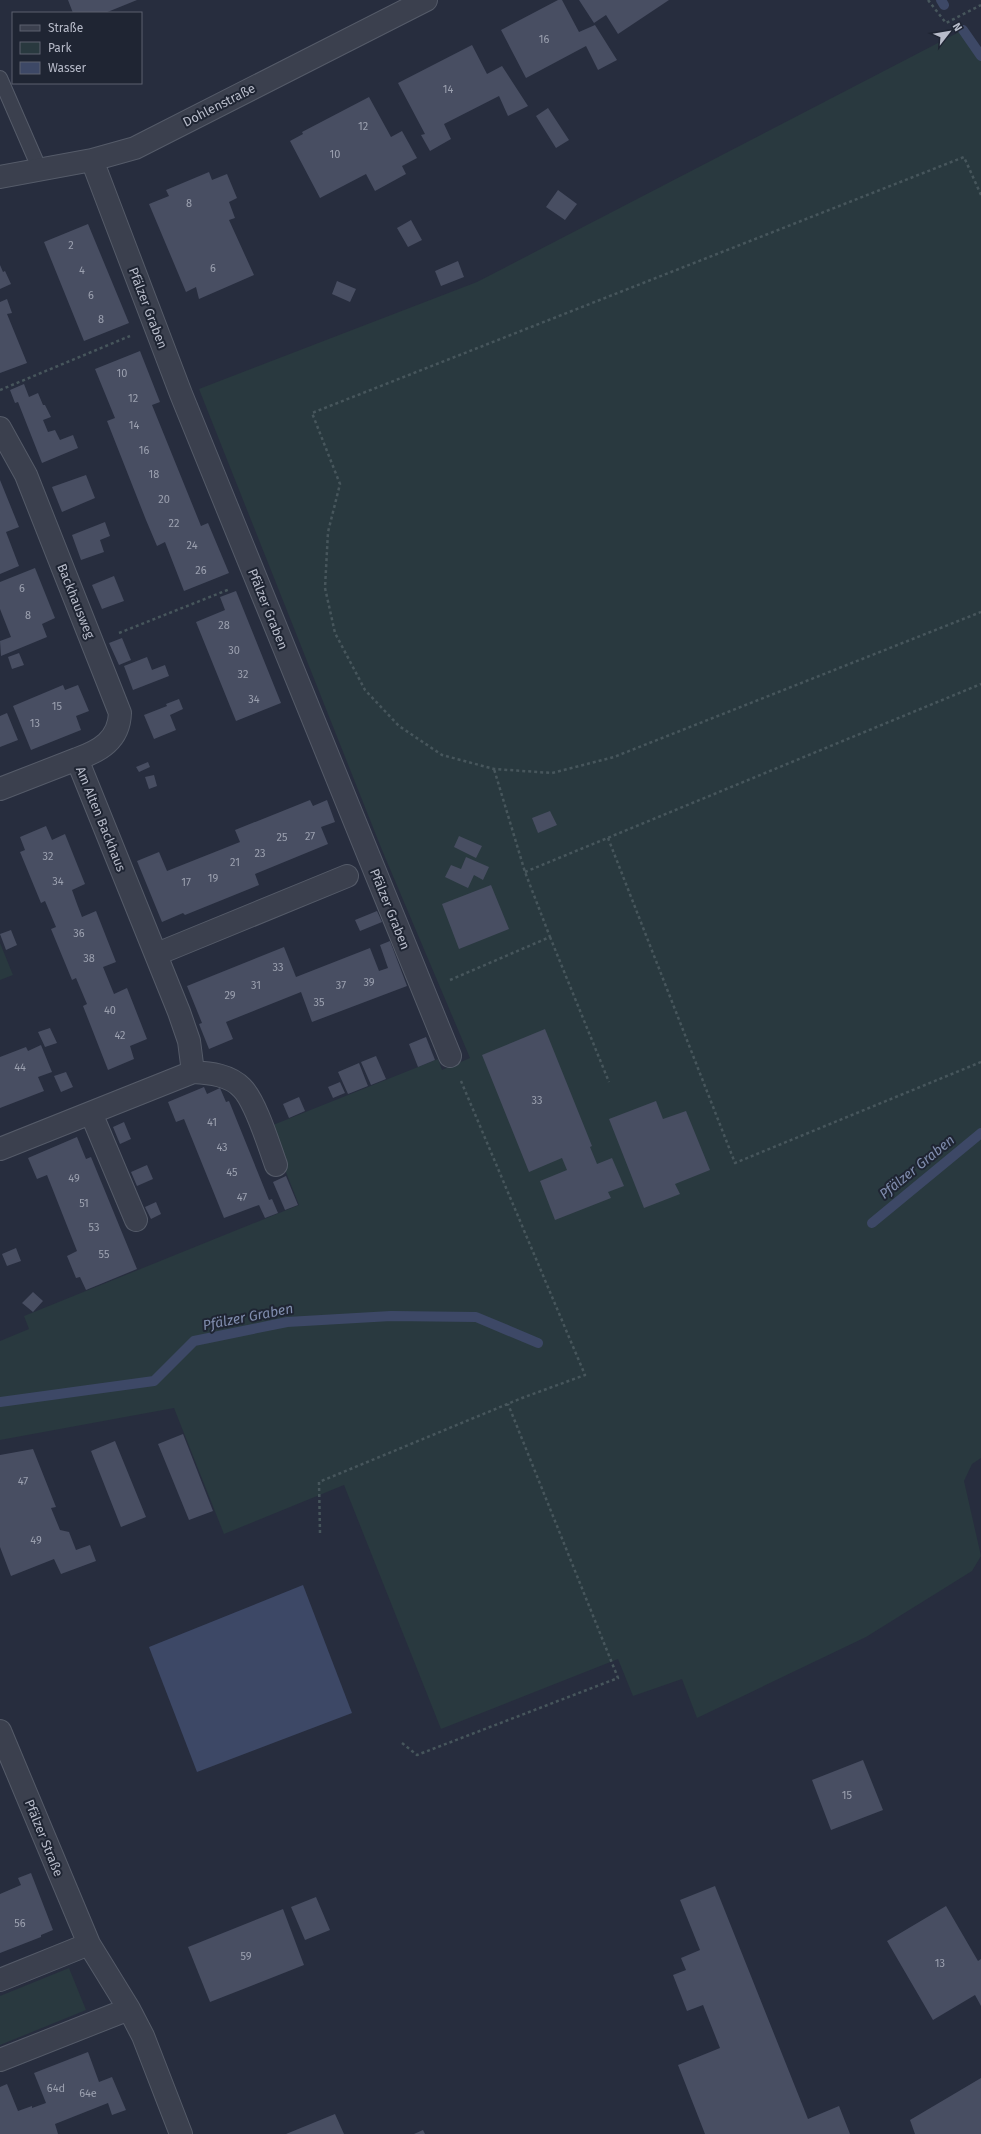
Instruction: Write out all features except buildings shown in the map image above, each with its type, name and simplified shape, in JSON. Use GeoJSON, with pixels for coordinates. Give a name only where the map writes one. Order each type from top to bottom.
{"type":"FeatureCollection","features":[{"type":"Feature","properties":{"kind":"street","name":"Dohlenstraße"},"geometry":{"type":"LineString","coordinates":[[0,177],[92,160],[135,148],[426,0]]}},
{"type":"Feature","properties":{"kind":"street","name":"Pfälzer Graben"},"geometry":{"type":"LineString","coordinates":[[92,160],[154,326],[450,1056]]}},
{"type":"Feature","properties":{"kind":"street","name":"Backhausweg"},"geometry":{"type":"LineString","coordinates":[[0,428],[26,476],[120,713],[120,722],[112,739],[102,749],[77,759]]}},
{"type":"Feature","properties":{"kind":"street","name":"Am Alten Backhaus"},"geometry":{"type":"LineString","coordinates":[[0,789],[77,759],[157,954],[189,1041],[193,1072]]}},
{"type":"Feature","properties":{"kind":"street"},"geometry":{"type":"LineString","coordinates":[[157,954],[347,876]]}},
{"type":"Feature","properties":{"kind":"street"},"geometry":{"type":"LineString","coordinates":[[0,1149],[193,1072],[212,1073],[228,1079],[242,1087],[249,1098],[276,1165]]}},
{"type":"Feature","properties":{"kind":"street"},"geometry":{"type":"LineString","coordinates":[[91,1113],[136,1220]]}},
{"type":"Feature","properties":{"kind":"street","name":"Pfälzer Straße"},"geometry":{"type":"LineString","coordinates":[[0,1731],[90,1944],[129,2009],[143,2036],[181,2134]]}},
{"type":"Feature","properties":{"kind":"street"},"geometry":{"type":"LineString","coordinates":[[0,1980],[90,1944]]}},
{"type":"Feature","properties":{"kind":"street"},"geometry":{"type":"LineString","coordinates":[[0,2060],[129,2009]]}},
{"type":"Feature","properties":{"kind":"lane"},"geometry":{"type":"LineString","coordinates":[[0,78],[40,170]]}},
{"type":"Feature","properties":{"kind":"path"},"geometry":{"type":"LineString","coordinates":[[928,0],[946,23],[981,5]]}},
{"type":"Feature","properties":{"kind":"path"},"geometry":{"type":"LineString","coordinates":[[981,195],[964,157],[312,413],[340,484],[328,532],[325,588],[334,634],[365,690],[399,726],[442,755],[494,769],[552,773],[614,758],[981,612]]}},
{"type":"Feature","properties":{"kind":"path"},"geometry":{"type":"LineString","coordinates":[[0,390],[154,326]]}},
{"type":"Feature","properties":{"kind":"path"},"geometry":{"type":"LineString","coordinates":[[92,643],[256,579]]}},
{"type":"Feature","properties":{"kind":"path"},"geometry":{"type":"LineString","coordinates":[[525,872],[981,684]]}},
{"type":"Feature","properties":{"kind":"path"},"geometry":{"type":"LineString","coordinates":[[494,769],[525,872],[609,1082]]}},
{"type":"Feature","properties":{"kind":"path"},"geometry":{"type":"LineString","coordinates":[[608,838],[735,1163],[981,1062]]}},
{"type":"Feature","properties":{"kind":"path"},"geometry":{"type":"LineString","coordinates":[[424,991],[550,937]]}},
{"type":"Feature","properties":{"kind":"path"},"geometry":{"type":"LineString","coordinates":[[320,1533],[319,1482],[508,1404],[585,1375],[450,1056]]}},
{"type":"Feature","properties":{"kind":"path"},"geometry":{"type":"LineString","coordinates":[[402,1743],[417,1755],[618,1678],[508,1404]]}},
{"type":"Feature","properties":{"kind":"green space"},"geometry":{"type":"Polygon","coordinates":[[[963,30],[981,55],[981,1458],[972,1464],[964,1481],[981,1556],[972,1571],[866,1637],[697,1718],[682,1679],[633,1696],[618,1659],[441,1729],[344,1485],[224,1534],[174,1408],[0,1440],[0,1341],[29,1329],[24,1316],[299,1205],[268,1127],[438,1059],[442,1070],[470,1058],[382,850],[199,389],[477,282],[963,30]]]}},
{"type":"Feature","properties":{"kind":"green space"},"geometry":{"type":"Polygon","coordinates":[[[0,943],[13,975],[0,980],[0,943]]]}},
{"type":"Feature","properties":{"kind":"green space"},"geometry":{"type":"Polygon","coordinates":[[[69,1968],[86,2010],[0,2045],[0,1996],[69,1968]]]}},
{"type":"Feature","properties":{"kind":"water"},"geometry":{"type":"Polygon","coordinates":[[[303,1585],[352,1713],[197,1772],[149,1647],[303,1585]]]}},
{"type":"Feature","properties":{"kind":"waterway"},"geometry":{"type":"LineString","coordinates":[[941,0],[944,5]]}},
{"type":"Feature","properties":{"kind":"waterway"},"geometry":{"type":"LineString","coordinates":[[963,30],[981,56]]}},
{"type":"Feature","properties":{"kind":"waterway","name":"Pfälzer Graben"},"geometry":{"type":"LineString","coordinates":[[872,1223],[981,1133]]}},
{"type":"Feature","properties":{"kind":"waterway","name":"Pfälzer Graben"},"geometry":{"type":"LineString","coordinates":[[0,1402],[154,1381],[194,1341],[287,1322],[391,1316],[476,1317],[538,1343]]}}]}
